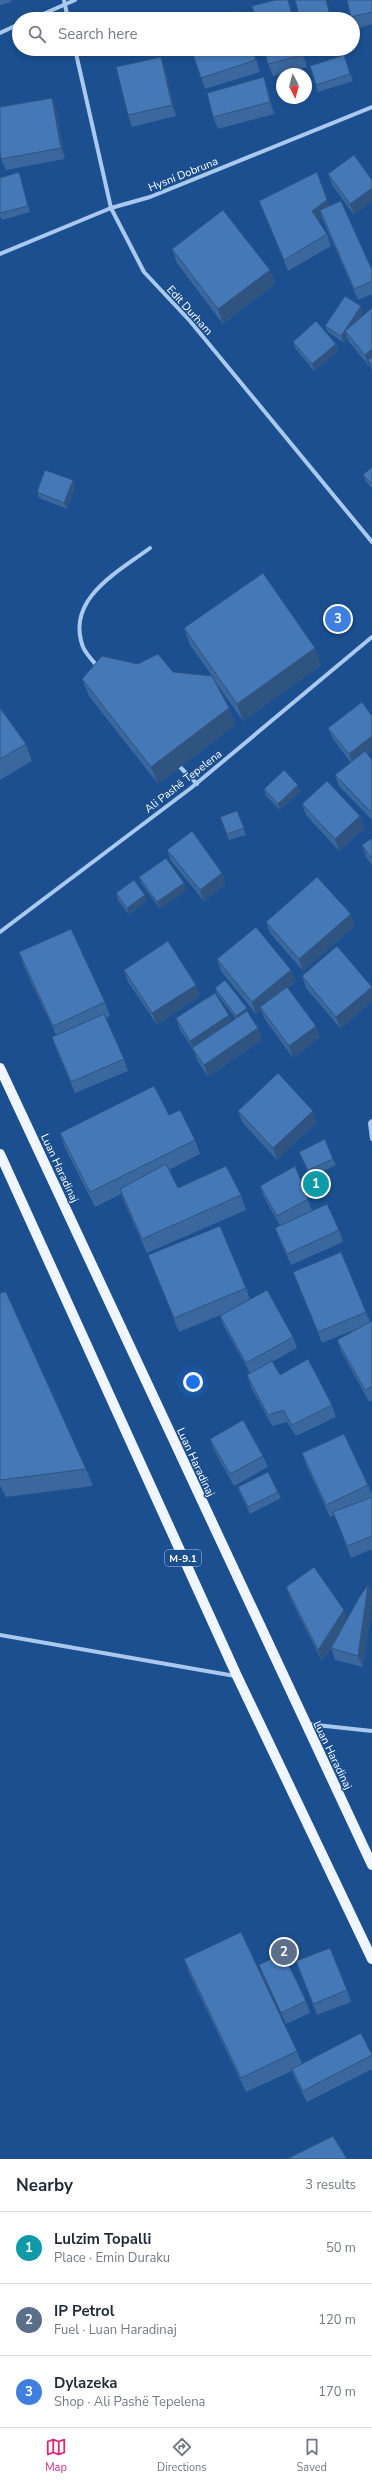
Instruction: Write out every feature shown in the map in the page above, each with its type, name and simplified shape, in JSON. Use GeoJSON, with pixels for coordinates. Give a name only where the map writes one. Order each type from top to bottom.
{"type":"FeatureCollection","features":[{"type":"Feature","properties":{"kind":"main road","name":"Luan Haradinaj"},"geometry":{"type":"LineString","coordinates":[[0,1068],[372,1865]]}},
{"type":"Feature","properties":{"kind":"main road","name":"M-9.1"},"geometry":{"type":"LineString","coordinates":[[0,1154],[237,1676],[372,1959]]}},
{"type":"Feature","properties":{"kind":"street"},"geometry":{"type":"LineString","coordinates":[[46,12],[65,2],[75,0]]}},
{"type":"Feature","properties":{"kind":"street"},"geometry":{"type":"LineString","coordinates":[[65,2],[67,12]]}},
{"type":"Feature","properties":{"kind":"street"},"geometry":{"type":"LineString","coordinates":[[0,32],[12,27]]}},
{"type":"Feature","properties":{"kind":"street","name":"Edit Durham"},"geometry":{"type":"LineString","coordinates":[[77,56],[111,208],[144,272],[190,321],[372,542]]}},
{"type":"Feature","properties":{"kind":"street","name":"Hysni Dobruna"},"geometry":{"type":"LineString","coordinates":[[0,254],[111,208],[150,197],[372,107]]}},
{"type":"Feature","properties":{"kind":"street"},"geometry":{"type":"LineString","coordinates":[[101,671],[84,649],[80,636],[81,613],[85,602],[99,586],[150,548]]}},
{"type":"Feature","properties":{"kind":"street","name":"Ali Pashë Tepelena"},"geometry":{"type":"LineString","coordinates":[[0,932],[196,784],[372,637]]}},
{"type":"Feature","properties":{"kind":"street"},"geometry":{"type":"LineString","coordinates":[[180,767],[196,784]]}},
{"type":"Feature","properties":{"kind":"street"},"geometry":{"type":"LineString","coordinates":[[372,1121],[370,1123],[372,1139]]}},
{"type":"Feature","properties":{"kind":"street"},"geometry":{"type":"LineString","coordinates":[[0,1635],[237,1676]]}},
{"type":"Feature","properties":{"kind":"street"},"geometry":{"type":"LineString","coordinates":[[305,1724],[372,1731]]}},
{"type":"Feature","properties":{"kind":"building"},"geometry":{"type":"Polygon","coordinates":[[[275,0],[288,0],[291,12],[254,12],[252,6],[275,0]]]}},
{"type":"Feature","properties":{"kind":"building"},"geometry":{"type":"Polygon","coordinates":[[[295,0],[326,0],[329,12],[298,12],[295,0]]]}},
{"type":"Feature","properties":{"kind":"building"},"geometry":{"type":"Polygon","coordinates":[[[347,0],[372,0],[372,12],[360,15],[360,12],[350,12],[347,0]]]}},
{"type":"Feature","properties":{"kind":"building"},"geometry":{"type":"Polygon","coordinates":[[[193,56],[255,56],[256,60],[201,78],[193,56]]]}},
{"type":"Feature","properties":{"kind":"building"},"geometry":{"type":"Polygon","coordinates":[[[266,56],[299,56],[268,64],[266,56]]]}},
{"type":"Feature","properties":{"kind":"building"},"geometry":{"type":"Polygon","coordinates":[[[344,56],[350,74],[316,85],[312,68],[310,66],[344,56]]]}},
{"type":"Feature","properties":{"kind":"building"},"geometry":{"type":"Polygon","coordinates":[[[161,57],[172,105],[128,115],[116,67],[161,57]]]}},
{"type":"Feature","properties":{"kind":"building"},"geometry":{"type":"Polygon","coordinates":[[[264,77],[270,102],[213,117],[207,93],[264,77]]]}},
{"type":"Feature","properties":{"kind":"building"},"geometry":{"type":"Polygon","coordinates":[[[52,98],[61,148],[1,159],[0,107],[52,98]]]}},
{"type":"Feature","properties":{"kind":"building"},"geometry":{"type":"Polygon","coordinates":[[[354,155],[372,180],[372,188],[350,204],[328,174],[354,155]]]}},
{"type":"Feature","properties":{"kind":"building"},"geometry":{"type":"Polygon","coordinates":[[[19,172],[28,206],[0,213],[0,178],[19,172]]]}},
{"type":"Feature","properties":{"kind":"building"},"geometry":{"type":"Polygon","coordinates":[[[317,172],[327,200],[312,211],[327,234],[284,260],[259,201],[317,172]]]}},
{"type":"Feature","properties":{"kind":"building"},"geometry":{"type":"Polygon","coordinates":[[[341,201],[372,270],[372,281],[354,289],[320,210],[341,201]]]}},
{"type":"Feature","properties":{"kind":"building"},"geometry":{"type":"Polygon","coordinates":[[[223,210],[270,270],[218,309],[172,249],[223,210]]]}},
{"type":"Feature","properties":{"kind":"building"},"geometry":{"type":"Polygon","coordinates":[[[345,296],[361,306],[341,336],[325,326],[345,296]]]}},
{"type":"Feature","properties":{"kind":"building"},"geometry":{"type":"Polygon","coordinates":[[[372,308],[372,349],[365,355],[345,331],[372,308]]]}},
{"type":"Feature","properties":{"kind":"building"},"geometry":{"type":"Polygon","coordinates":[[[316,321],[336,344],[312,364],[293,342],[316,321]]]}},
{"type":"Feature","properties":{"kind":"building"},"geometry":{"type":"Polygon","coordinates":[[[372,357],[372,366],[368,360],[372,357]]]}},
{"type":"Feature","properties":{"kind":"building"},"geometry":{"type":"Polygon","coordinates":[[[372,467],[372,484],[363,475],[372,467]]]}},
{"type":"Feature","properties":{"kind":"building"},"geometry":{"type":"Polygon","coordinates":[[[45,470],[73,480],[64,503],[37,492],[45,470]]]}},
{"type":"Feature","properties":{"kind":"building"},"geometry":{"type":"Polygon","coordinates":[[[263,573],[315,648],[237,704],[184,628],[263,573]]]}},
{"type":"Feature","properties":{"kind":"building"},"geometry":{"type":"Polygon","coordinates":[[[158,654],[173,672],[212,676],[229,708],[151,767],[82,679],[102,656],[138,664],[158,654]]]}},
{"type":"Feature","properties":{"kind":"building"},"geometry":{"type":"Polygon","coordinates":[[[362,702],[372,716],[372,736],[349,754],[328,728],[362,702]]]}},
{"type":"Feature","properties":{"kind":"building"},"geometry":{"type":"Polygon","coordinates":[[[0,708],[26,744],[0,759],[0,708]]]}},
{"type":"Feature","properties":{"kind":"building"},"geometry":{"type":"Polygon","coordinates":[[[365,751],[372,760],[372,813],[335,775],[365,751]]]}},
{"type":"Feature","properties":{"kind":"building"},"geometry":{"type":"Polygon","coordinates":[[[284,770],[298,785],[278,804],[264,789],[284,770]]]}},
{"type":"Feature","properties":{"kind":"building"},"geometry":{"type":"Polygon","coordinates":[[[327,781],[360,816],[335,839],[302,804],[327,781]]]}},
{"type":"Feature","properties":{"kind":"building"},"geometry":{"type":"Polygon","coordinates":[[[237,811],[244,828],[227,834],[220,817],[237,811]]]}},
{"type":"Feature","properties":{"kind":"building"},"geometry":{"type":"Polygon","coordinates":[[[192,831],[222,873],[200,890],[167,850],[192,831]]]}},
{"type":"Feature","properties":{"kind":"building"},"geometry":{"type":"Polygon","coordinates":[[[372,838],[372,859],[362,845],[372,838]]]}},
{"type":"Feature","properties":{"kind":"building"},"geometry":{"type":"Polygon","coordinates":[[[166,858],[184,883],[157,902],[139,877],[166,858]]]}},
{"type":"Feature","properties":{"kind":"building"},"geometry":{"type":"Polygon","coordinates":[[[317,877],[351,914],[299,959],[266,922],[317,877]]]}},
{"type":"Feature","properties":{"kind":"building"},"geometry":{"type":"Polygon","coordinates":[[[134,880],[145,895],[127,908],[116,893],[134,880]]]}},
{"type":"Feature","properties":{"kind":"building"},"geometry":{"type":"Polygon","coordinates":[[[256,927],[291,970],[252,1002],[217,959],[256,927]]]}},
{"type":"Feature","properties":{"kind":"building"},"geometry":{"type":"Polygon","coordinates":[[[71,929],[105,1002],[53,1026],[19,952],[71,929]]]}},
{"type":"Feature","properties":{"kind":"building"},"geometry":{"type":"Polygon","coordinates":[[[168,941],[196,985],[152,1013],[124,970],[168,941]]]}},
{"type":"Feature","properties":{"kind":"building"},"geometry":{"type":"Polygon","coordinates":[[[337,946],[372,987],[336,1017],[302,976],[337,946]]]}},
{"type":"Feature","properties":{"kind":"building"},"geometry":{"type":"Polygon","coordinates":[[[225,980],[247,1008],[236,1016],[215,988],[225,980]]]}},
{"type":"Feature","properties":{"kind":"building"},"geometry":{"type":"Polygon","coordinates":[[[287,987],[316,1026],[289,1046],[260,1007],[287,987]]]}},
{"type":"Feature","properties":{"kind":"building"},"geometry":{"type":"Polygon","coordinates":[[[215,993],[229,1015],[190,1041],[176,1018],[215,993]]]}},
{"type":"Feature","properties":{"kind":"building"},"geometry":{"type":"Polygon","coordinates":[[[247,1011],[258,1028],[204,1065],[192,1048],[247,1011]]]}},
{"type":"Feature","properties":{"kind":"building"},"geometry":{"type":"Polygon","coordinates":[[[104,1014],[124,1059],[71,1082],[52,1037],[104,1014]]]}},
{"type":"Feature","properties":{"kind":"building"},"geometry":{"type":"Polygon","coordinates":[[[278,1073],[313,1111],[273,1148],[238,1111],[278,1073]]]}},
{"type":"Feature","properties":{"kind":"building"},"geometry":{"type":"Polygon","coordinates":[[[154,1086],[169,1115],[180,1110],[195,1140],[90,1192],[60,1133],[154,1086]]]}},
{"type":"Feature","properties":{"kind":"building"},"geometry":{"type":"Polygon","coordinates":[[[325,1139],[333,1159],[308,1170],[299,1152],[325,1139]]]}},
{"type":"Feature","properties":{"kind":"building"},"geometry":{"type":"Polygon","coordinates":[[[166,1164],[178,1188],[226,1166],[241,1195],[142,1239],[120,1189],[166,1164]]]}},
{"type":"Feature","properties":{"kind":"building"},"geometry":{"type":"Polygon","coordinates":[[[295,1166],[308,1199],[277,1216],[260,1186],[295,1166]]]}},
{"type":"Feature","properties":{"kind":"building"},"geometry":{"type":"Polygon","coordinates":[[[327,1204],[339,1230],[287,1254],[275,1228],[327,1204]]]}},
{"type":"Feature","properties":{"kind":"building"},"geometry":{"type":"Polygon","coordinates":[[[220,1226],[246,1288],[174,1318],[148,1255],[220,1226]]]}},
{"type":"Feature","properties":{"kind":"building"},"geometry":{"type":"Polygon","coordinates":[[[341,1252],[366,1312],[318,1332],[293,1272],[341,1252]]]}},
{"type":"Feature","properties":{"kind":"building"},"geometry":{"type":"Polygon","coordinates":[[[267,1290],[293,1337],[246,1363],[220,1316],[267,1290]]]}},
{"type":"Feature","properties":{"kind":"building"},"geometry":{"type":"Polygon","coordinates":[[[6,1292],[86,1469],[0,1480],[0,1293],[6,1292]]]}},
{"type":"Feature","properties":{"kind":"building"},"geometry":{"type":"Polygon","coordinates":[[[372,1321],[372,1386],[365,1390],[337,1340],[372,1321]]]}},
{"type":"Feature","properties":{"kind":"building"},"geometry":{"type":"Polygon","coordinates":[[[308,1359],[332,1405],[292,1425],[283,1410],[268,1415],[247,1375],[272,1361],[280,1375],[308,1359]]]}},
{"type":"Feature","properties":{"kind":"building"},"geometry":{"type":"Polygon","coordinates":[[[243,1420],[263,1456],[230,1474],[210,1439],[243,1420]]]}},
{"type":"Feature","properties":{"kind":"building"},"geometry":{"type":"Polygon","coordinates":[[[344,1434],[368,1485],[326,1505],[302,1453],[344,1434]]]}},
{"type":"Feature","properties":{"kind":"building"},"geometry":{"type":"Polygon","coordinates":[[[268,1472],[278,1492],[248,1507],[238,1487],[268,1472]]]}},
{"type":"Feature","properties":{"kind":"building"},"geometry":{"type":"Polygon","coordinates":[[[372,1497],[372,1536],[347,1546],[333,1512],[372,1497]]]}},
{"type":"Feature","properties":{"kind":"building"},"geometry":{"type":"Polygon","coordinates":[[[314,1567],[344,1610],[318,1650],[286,1587],[314,1567]]]}},
{"type":"Feature","properties":{"kind":"building"},"geometry":{"type":"Polygon","coordinates":[[[368,1585],[358,1656],[331,1648],[360,1596],[368,1585]]]}},
{"type":"Feature","properties":{"kind":"building"},"geometry":{"type":"Polygon","coordinates":[[[241,1932],[297,2051],[241,2078],[184,1959],[241,1932]]]}},
{"type":"Feature","properties":{"kind":"building"},"geometry":{"type":"Polygon","coordinates":[[[330,1948],[347,1990],[313,2004],[296,1961],[330,1948]]]}},
{"type":"Feature","properties":{"kind":"building"},"geometry":{"type":"Polygon","coordinates":[[[283,1953],[306,2001],[281,2013],[259,1965],[283,1953]]]}},
{"type":"Feature","properties":{"kind":"building"},"geometry":{"type":"Polygon","coordinates":[[[361,2033],[372,2055],[303,2091],[292,2069],[361,2033]]]}},
{"type":"Feature","properties":{"kind":"building"},"geometry":{"type":"Polygon","coordinates":[[[333,2136],[347,2159],[287,2159],[333,2136]]]}},
{"type":"Feature","properties":{"kind":"place","name":"Dylazeka"},"geometry":{"type":"Point","coordinates":[338,619]}},
{"type":"Feature","properties":{"kind":"place","name":"Lulzim Topalli"},"geometry":{"type":"Point","coordinates":[316,1184]}},
{"type":"Feature","properties":{"kind":"place","name":"IP Petrol"},"geometry":{"type":"Point","coordinates":[284,1952]}}]}
